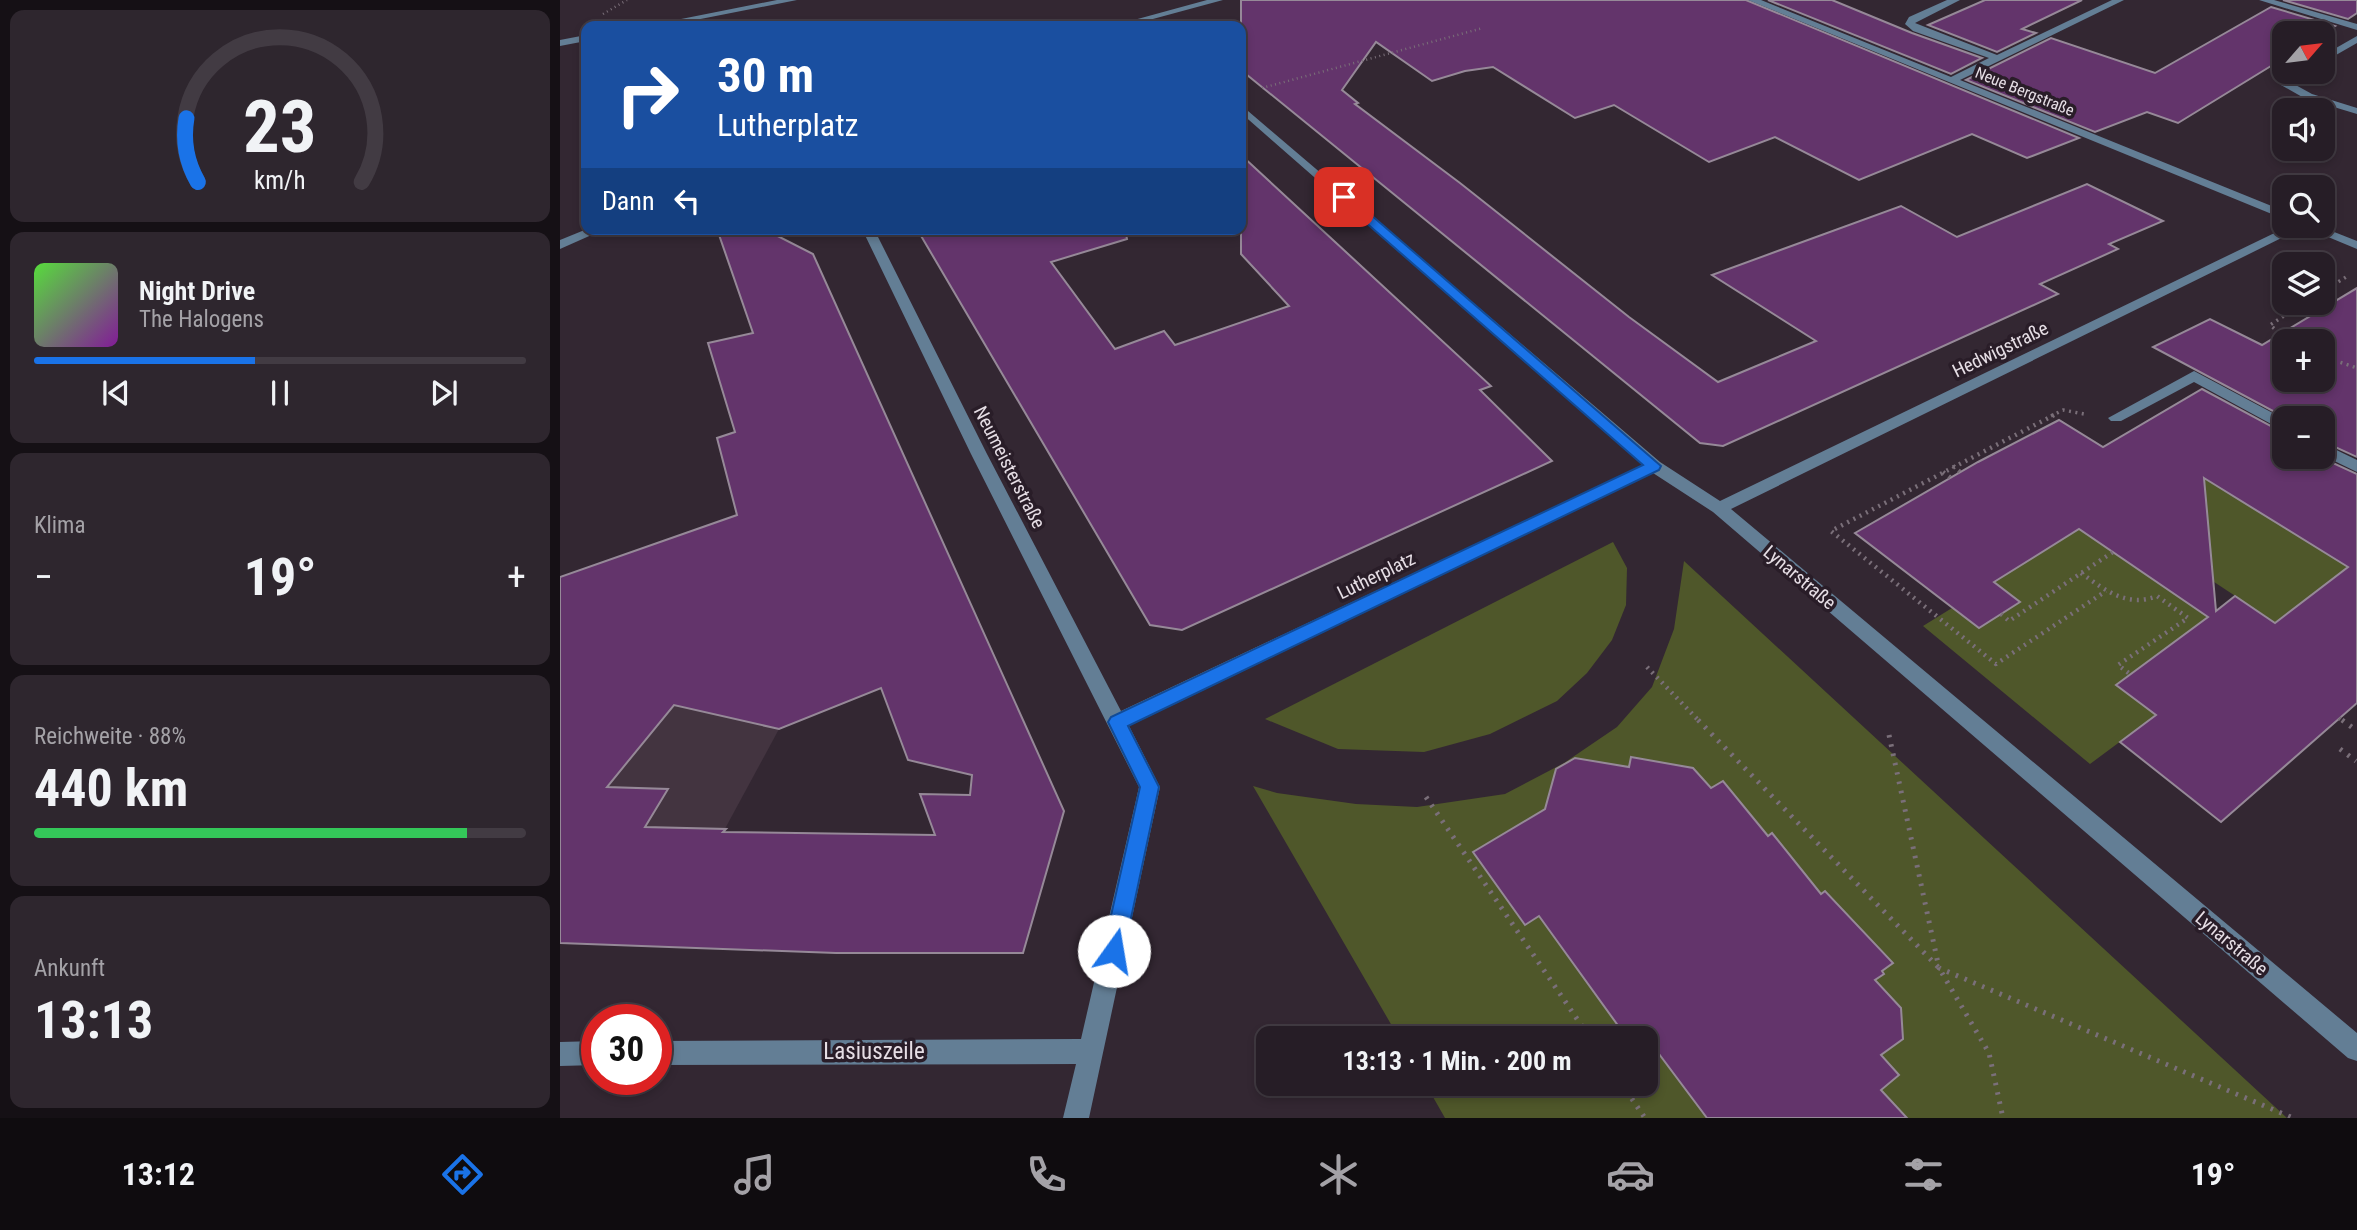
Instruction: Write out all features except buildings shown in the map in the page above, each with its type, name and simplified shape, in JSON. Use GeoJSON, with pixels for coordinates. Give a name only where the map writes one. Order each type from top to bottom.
{"type":"FeatureCollection","features":[{"type":"Feature","properties":{"kind":"street"},"geometry":{"type":"LineString","coordinates":[[678,21],[792,0]]}},
{"type":"Feature","properties":{"kind":"street"},"geometry":{"type":"LineString","coordinates":[[1149,21],[1217,0]]}},
{"type":"Feature","properties":{"kind":"street","name":"Neue Bergstraße"},"geometry":{"type":"LineString","coordinates":[[1753,0],[2272,210]]}},
{"type":"Feature","properties":{"kind":"street"},"geometry":{"type":"LineString","coordinates":[[1955,0],[1912,19],[1910,24],[1916,29],[1997,58]]}},
{"type":"Feature","properties":{"kind":"street"},"geometry":{"type":"LineString","coordinates":[[1952,80],[2119,0]]}},
{"type":"Feature","properties":{"kind":"street"},"geometry":{"type":"LineString","coordinates":[[2264,0],[2357,27]]}},
{"type":"Feature","properties":{"kind":"street"},"geometry":{"type":"LineString","coordinates":[[2302,0],[2357,16]]}},
{"type":"Feature","properties":{"kind":"street"},"geometry":{"type":"LineString","coordinates":[[560,43],[581,39]]}},
{"type":"Feature","properties":{"kind":"street"},"geometry":{"type":"LineString","coordinates":[[2335,52],[2357,39]]}},
{"type":"Feature","properties":{"kind":"street"},"geometry":{"type":"LineString","coordinates":[[2287,84],[2308,96],[2357,111]]}},
{"type":"Feature","properties":{"kind":"street","name":"Lynarstraße"},"geometry":{"type":"LineString","coordinates":[[1246,111],[1654,466],[1720,509],[2357,1049]]}},
{"type":"Feature","properties":{"kind":"street"},"geometry":{"type":"LineString","coordinates":[[560,245],[584,235]]}},
{"type":"Feature","properties":{"kind":"street","name":"Neumeisterstraße"},"geometry":{"type":"LineString","coordinates":[[871,235],[979,454],[1150,787],[1076,1118]]}},
{"type":"Feature","properties":{"kind":"street"},"geometry":{"type":"LineString","coordinates":[[2335,236],[2357,245]]}},
{"type":"Feature","properties":{"kind":"street","name":"Hedwigstraße"},"geometry":{"type":"LineString","coordinates":[[1720,509],[2273,238]]}},
{"type":"Feature","properties":{"kind":"street"},"geometry":{"type":"LineString","coordinates":[[2116,418],[2194,376],[2272,419]]}},
{"type":"Feature","properties":{"kind":"street"},"geometry":{"type":"LineString","coordinates":[[2335,454],[2357,467]]}},
{"type":"Feature","properties":{"kind":"street","name":"Lutherplatz"},"geometry":{"type":"LineString","coordinates":[[1117,722],[1654,466]]}},
{"type":"Feature","properties":{"kind":"street","name":"Lasiuszeile"},"geometry":{"type":"LineString","coordinates":[[672,1053],[1091,1051]]}},
{"type":"Feature","properties":{"kind":"street"},"geometry":{"type":"LineString","coordinates":[[560,1054],[581,1053]]}},
{"type":"Feature","properties":{"kind":"path"},"geometry":{"type":"LineString","coordinates":[[1254,90],[1483,28]]}},
{"type":"Feature","properties":{"kind":"path"},"geometry":{"type":"LineString","coordinates":[[2335,284],[2346,277]]}},
{"type":"Feature","properties":{"kind":"path"},"geometry":{"type":"LineString","coordinates":[[2274,329],[2270,326],[2286,315]]}},
{"type":"Feature","properties":{"kind":"path"},"geometry":{"type":"LineString","coordinates":[[2335,360],[2357,368]]}},
{"type":"Feature","properties":{"kind":"path"},"geometry":{"type":"LineString","coordinates":[[2106,591],[1996,664],[1831,531],[2063,410],[2084,414],[2103,425],[2116,418]]}},
{"type":"Feature","properties":{"kind":"path"},"geometry":{"type":"LineString","coordinates":[[1953,466],[1960,471]]}},
{"type":"Feature","properties":{"kind":"path"},"geometry":{"type":"LineString","coordinates":[[1942,472],[1951,478]]}},
{"type":"Feature","properties":{"kind":"path"},"geometry":{"type":"LineString","coordinates":[[2001,614],[2009,621],[2113,552]]}},
{"type":"Feature","properties":{"kind":"path"},"geometry":{"type":"LineString","coordinates":[[2081,573],[2117,598],[2148,602],[2157,596],[2188,618],[2118,665],[2130,674]]}},
{"type":"Feature","properties":{"kind":"path"},"geometry":{"type":"LineString","coordinates":[[1647,667],[1939,968],[1989,1054],[2003,1118]]}},
{"type":"Feature","properties":{"kind":"path"},"geometry":{"type":"LineString","coordinates":[[2339,718],[2357,731]]}},
{"type":"Feature","properties":{"kind":"path"},"geometry":{"type":"LineString","coordinates":[[1889,736],[1939,968]]}},
{"type":"Feature","properties":{"kind":"path"},"geometry":{"type":"LineString","coordinates":[[2340,748],[2356,761]]}},
{"type":"Feature","properties":{"kind":"path"},"geometry":{"type":"LineString","coordinates":[[1426,797],[1582,1026]]}},
{"type":"Feature","properties":{"kind":"path"},"geometry":{"type":"LineString","coordinates":[[1939,968],[2293,1118]]}},
{"type":"Feature","properties":{"kind":"path"},"geometry":{"type":"LineString","coordinates":[[1630,1096],[1645,1118]]}},
{"type":"Feature","properties":{"kind":"shaded area"},"geometry":{"type":"Polygon","coordinates":[[[560,679],[779,729],[662,945],[560,679]]]}},
{"type":"Feature","properties":{"kind":"green space"},"geometry":{"type":"Polygon","coordinates":[[[2182,465],[2349,567],[2276,623],[2107,511],[2182,465]]]}},
{"type":"Feature","properties":{"kind":"green space"},"geometry":{"type":"Polygon","coordinates":[[[2079,529],[2237,637],[2173,685],[2144,664],[2117,684],[2156,715],[2090,764],[1923,626],[1952,608],[1979,628],[2019,602],[1994,582],[2079,529]]]}},
{"type":"Feature","properties":{"kind":"green space"},"geometry":{"type":"Polygon","coordinates":[[[1613,542],[1627,568],[1626,605],[1612,640],[1587,673],[1557,701],[1490,734],[1424,752],[1338,749],[1265,719],[1613,542]]]}},
{"type":"Feature","properties":{"kind":"green space"},"geometry":{"type":"Polygon","coordinates":[[[1684,561],[2287,1118],[1445,1118],[1432,1096],[1658,1096],[1658,1026],[1392,1026],[1253,786],[1277,793],[1356,804],[1417,807],[1505,794],[1564,763],[1617,727],[1652,687],[1674,629],[1684,561]]]}},
{"type":"Feature","properties":{"kind":"route"},"geometry":{"type":"LineString","coordinates":[[1114,951],[1150,787],[1117,722],[1654,466],[1344,197]]}}]}
